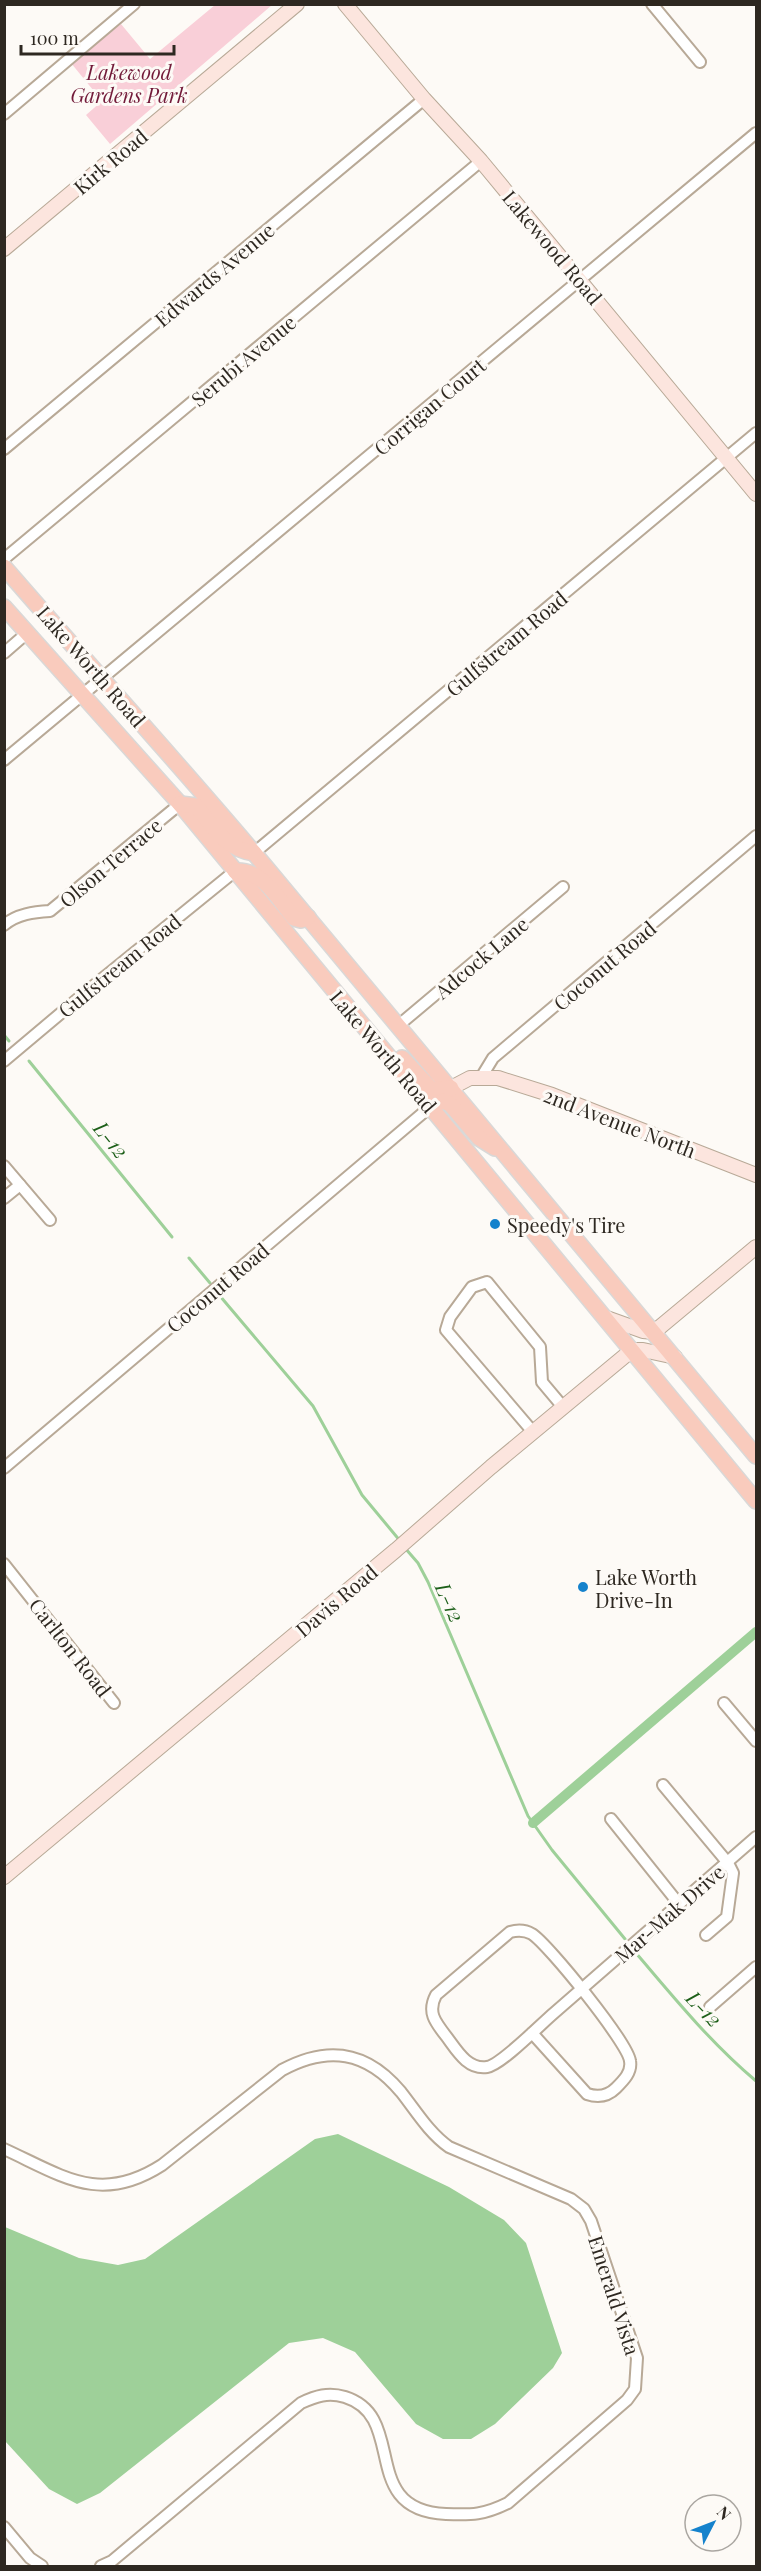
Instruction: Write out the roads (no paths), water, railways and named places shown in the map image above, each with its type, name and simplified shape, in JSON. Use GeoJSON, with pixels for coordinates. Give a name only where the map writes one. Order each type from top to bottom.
{"type":"FeatureCollection","features":[{"type":"Feature","properties":{"kind":"main road","name":"Lake Worth Road"},"geometry":{"type":"LineString","coordinates":[[4,567],[171,755],[254,853],[756,1456]]}},
{"type":"Feature","properties":{"kind":"main road","name":"Lake Worth Road"},"geometry":{"type":"LineString","coordinates":[[4,607],[180,804],[756,1501]]}},
{"type":"Feature","properties":{"kind":"main road"},"geometry":{"type":"LineString","coordinates":[[180,804],[196,806],[230,846],[240,851],[254,853]]}},
{"type":"Feature","properties":{"kind":"main road"},"geometry":{"type":"LineString","coordinates":[[235,871],[247,870],[258,875],[294,918],[301,920],[308,917]]}},
{"type":"Feature","properties":{"kind":"main road"},"geometry":{"type":"LineString","coordinates":[[380,1047],[401,1057],[432,1090],[451,1088]]}},
{"type":"Feature","properties":{"kind":"main road"},"geometry":{"type":"LineString","coordinates":[[429,1107],[443,1101],[450,1104],[479,1138],[506,1154]]}},
{"type":"Feature","properties":{"kind":"street"},"geometry":{"type":"LineString","coordinates":[[4,114],[134,4]]}},
{"type":"Feature","properties":{"kind":"street","name":"Kirk Road"},"geometry":{"type":"LineString","coordinates":[[4,249],[297,4]]}},
{"type":"Feature","properties":{"kind":"street","name":"Lakewood Road"},"geometry":{"type":"LineString","coordinates":[[345,4],[424,99],[481,161],[756,494]]}},
{"type":"Feature","properties":{"kind":"street"},"geometry":{"type":"LineString","coordinates":[[652,4],[700,62]]}},
{"type":"Feature","properties":{"kind":"street","name":"Edwards Avenue"},"geometry":{"type":"LineString","coordinates":[[4,449],[424,99]]}},
{"type":"Feature","properties":{"kind":"street","name":"Corrigan Court"},"geometry":{"type":"LineString","coordinates":[[4,760],[756,133]]}},
{"type":"Feature","properties":{"kind":"street","name":"Serubi Avenue"},"geometry":{"type":"LineString","coordinates":[[4,559],[481,161]]}},
{"type":"Feature","properties":{"kind":"street","name":"Gulfstream Road"},"geometry":{"type":"LineString","coordinates":[[254,853],[756,433]]}},
{"type":"Feature","properties":{"kind":"street"},"geometry":{"type":"LineString","coordinates":[[4,653],[27,633]]}},
{"type":"Feature","properties":{"kind":"street","name":"Olson Terrace"},"geometry":{"type":"LineString","coordinates":[[4,925],[32,912],[50,911],[180,804]]}},
{"type":"Feature","properties":{"kind":"street","name":"Coconut Road"},"geometry":{"type":"LineString","coordinates":[[482,1076],[493,1058],[756,836]]}},
{"type":"Feature","properties":{"kind":"street","name":"Gulfstream Road"},"geometry":{"type":"LineString","coordinates":[[4,1061],[235,871]]}},
{"type":"Feature","properties":{"kind":"street","name":"Adcock Lane"},"geometry":{"type":"LineString","coordinates":[[399,1025],[563,888]]}},
{"type":"Feature","properties":{"kind":"street"},"geometry":{"type":"LineString","coordinates":[[451,1088],[470,1078],[482,1076]]}},
{"type":"Feature","properties":{"kind":"street","name":"2nd Avenue North"},"geometry":{"type":"LineString","coordinates":[[482,1076],[498,1078],[552,1095],[756,1175]]}},
{"type":"Feature","properties":{"kind":"street","name":"Coconut Road"},"geometry":{"type":"LineString","coordinates":[[4,1467],[429,1107]]}},
{"type":"Feature","properties":{"kind":"street"},"geometry":{"type":"LineString","coordinates":[[4,1166],[50,1220]]}},
{"type":"Feature","properties":{"kind":"street"},"geometry":{"type":"LineString","coordinates":[[4,1198],[20,1185]]}},
{"type":"Feature","properties":{"kind":"street"},"geometry":{"type":"LineString","coordinates":[[604,1317],[636,1329],[654,1332],[756,1246]]}},
{"type":"Feature","properties":{"kind":"street"},"geometry":{"type":"LineString","coordinates":[[532,1432],[446,1330],[450,1317],[472,1287],[487,1282],[540,1347],[542,1382],[563,1407]]}},
{"type":"Feature","properties":{"kind":"street"},"geometry":{"type":"LineString","coordinates":[[632,1350],[675,1357]]}},
{"type":"Feature","properties":{"kind":"street","name":"Davis Road"},"geometry":{"type":"LineString","coordinates":[[4,1877],[632,1350]]}},
{"type":"Feature","properties":{"kind":"street","name":"Carlton Road"},"geometry":{"type":"LineString","coordinates":[[4,1564],[114,1703]]}},
{"type":"Feature","properties":{"kind":"street"},"geometry":{"type":"LineString","coordinates":[[724,1703],[756,1741]]}},
{"type":"Feature","properties":{"kind":"street"},"geometry":{"type":"LineString","coordinates":[[663,1785],[733,1872],[727,1917],[706,1935]]}},
{"type":"Feature","properties":{"kind":"street"},"geometry":{"type":"LineString","coordinates":[[611,1819],[679,1904]]}},
{"type":"Feature","properties":{"kind":"street","name":"Mar-Mak Drive"},"geometry":{"type":"LineString","coordinates":[[582,1989],[537,1938],[524,1931],[510,1932],[436,1995],[431,2009],[433,2017],[470,2064],[491,2066],[532,2032],[582,1989],[679,1904],[728,1863],[756,1837]]}},
{"type":"Feature","properties":{"kind":"street"},"geometry":{"type":"LineString","coordinates":[[710,2007],[756,1967]]}},
{"type":"Feature","properties":{"kind":"street"},"geometry":{"type":"LineString","coordinates":[[532,2032],[587,2094],[602,2096],[615,2090],[630,2070],[629,2056],[582,1989]]}},
{"type":"Feature","properties":{"kind":"street","name":"Emerald Vista"},"geometry":{"type":"LineString","coordinates":[[4,2149],[70,2179],[106,2186],[126,2184],[142,2178],[162,2165],[293,2064],[308,2058],[326,2055],[344,2055],[365,2061],[383,2073],[433,2133],[449,2147],[571,2199],[584,2209],[591,2221],[637,2358],[635,2389],[627,2400],[508,2503],[490,2511],[477,2515],[437,2513],[410,2504],[398,2493],[390,2479],[377,2424],[368,2411],[354,2400],[334,2394],[317,2395],[301,2403],[112,2561],[101,2566]]}},
{"type":"Feature","properties":{"kind":"street"},"geometry":{"type":"LineString","coordinates":[[4,2527],[30,2558],[42,2566]]}},
{"type":"Feature","properties":{"kind":"waterway","name":"L-12"},"geometry":{"type":"LineString","coordinates":[[4,1035],[9,1041]]}},
{"type":"Feature","properties":{"kind":"waterway","name":"L-12"},"geometry":{"type":"LineString","coordinates":[[29,1061],[172,1237]]}},
{"type":"Feature","properties":{"kind":"waterway","name":"L-12"},"geometry":{"type":"LineString","coordinates":[[189,1258],[210,1283]]}},
{"type":"Feature","properties":{"kind":"waterway","name":"L-12"},"geometry":{"type":"LineString","coordinates":[[220,1296],[313,1406],[362,1495],[401,1542]]}},
{"type":"Feature","properties":{"kind":"waterway","name":"L-12"},"geometry":{"type":"LineString","coordinates":[[405,1548],[418,1563],[428,1582],[528,1816],[552,1850],[625,1939]]}},
{"type":"Feature","properties":{"kind":"waterway"},"geometry":{"type":"LineString","coordinates":[[533,1823],[756,1632]]}},
{"type":"Feature","properties":{"kind":"waterway","name":"L-12"},"geometry":{"type":"LineString","coordinates":[[636,1953],[708,2036],[756,2081]]}},
{"type":"Feature","properties":{"kind":"place","name":"Speedy's Tire"},"geometry":{"type":"Point","coordinates":[495,1224]}},
{"type":"Feature","properties":{"kind":"place","name":"Lake Worth Drive-In"},"geometry":{"type":"Point","coordinates":[583,1587]}},
{"type":"Feature","properties":{"kind":"park label","name":"Lakewood Gardens Park"},"geometry":{"type":"Point","coordinates":[129,82]}}]}
